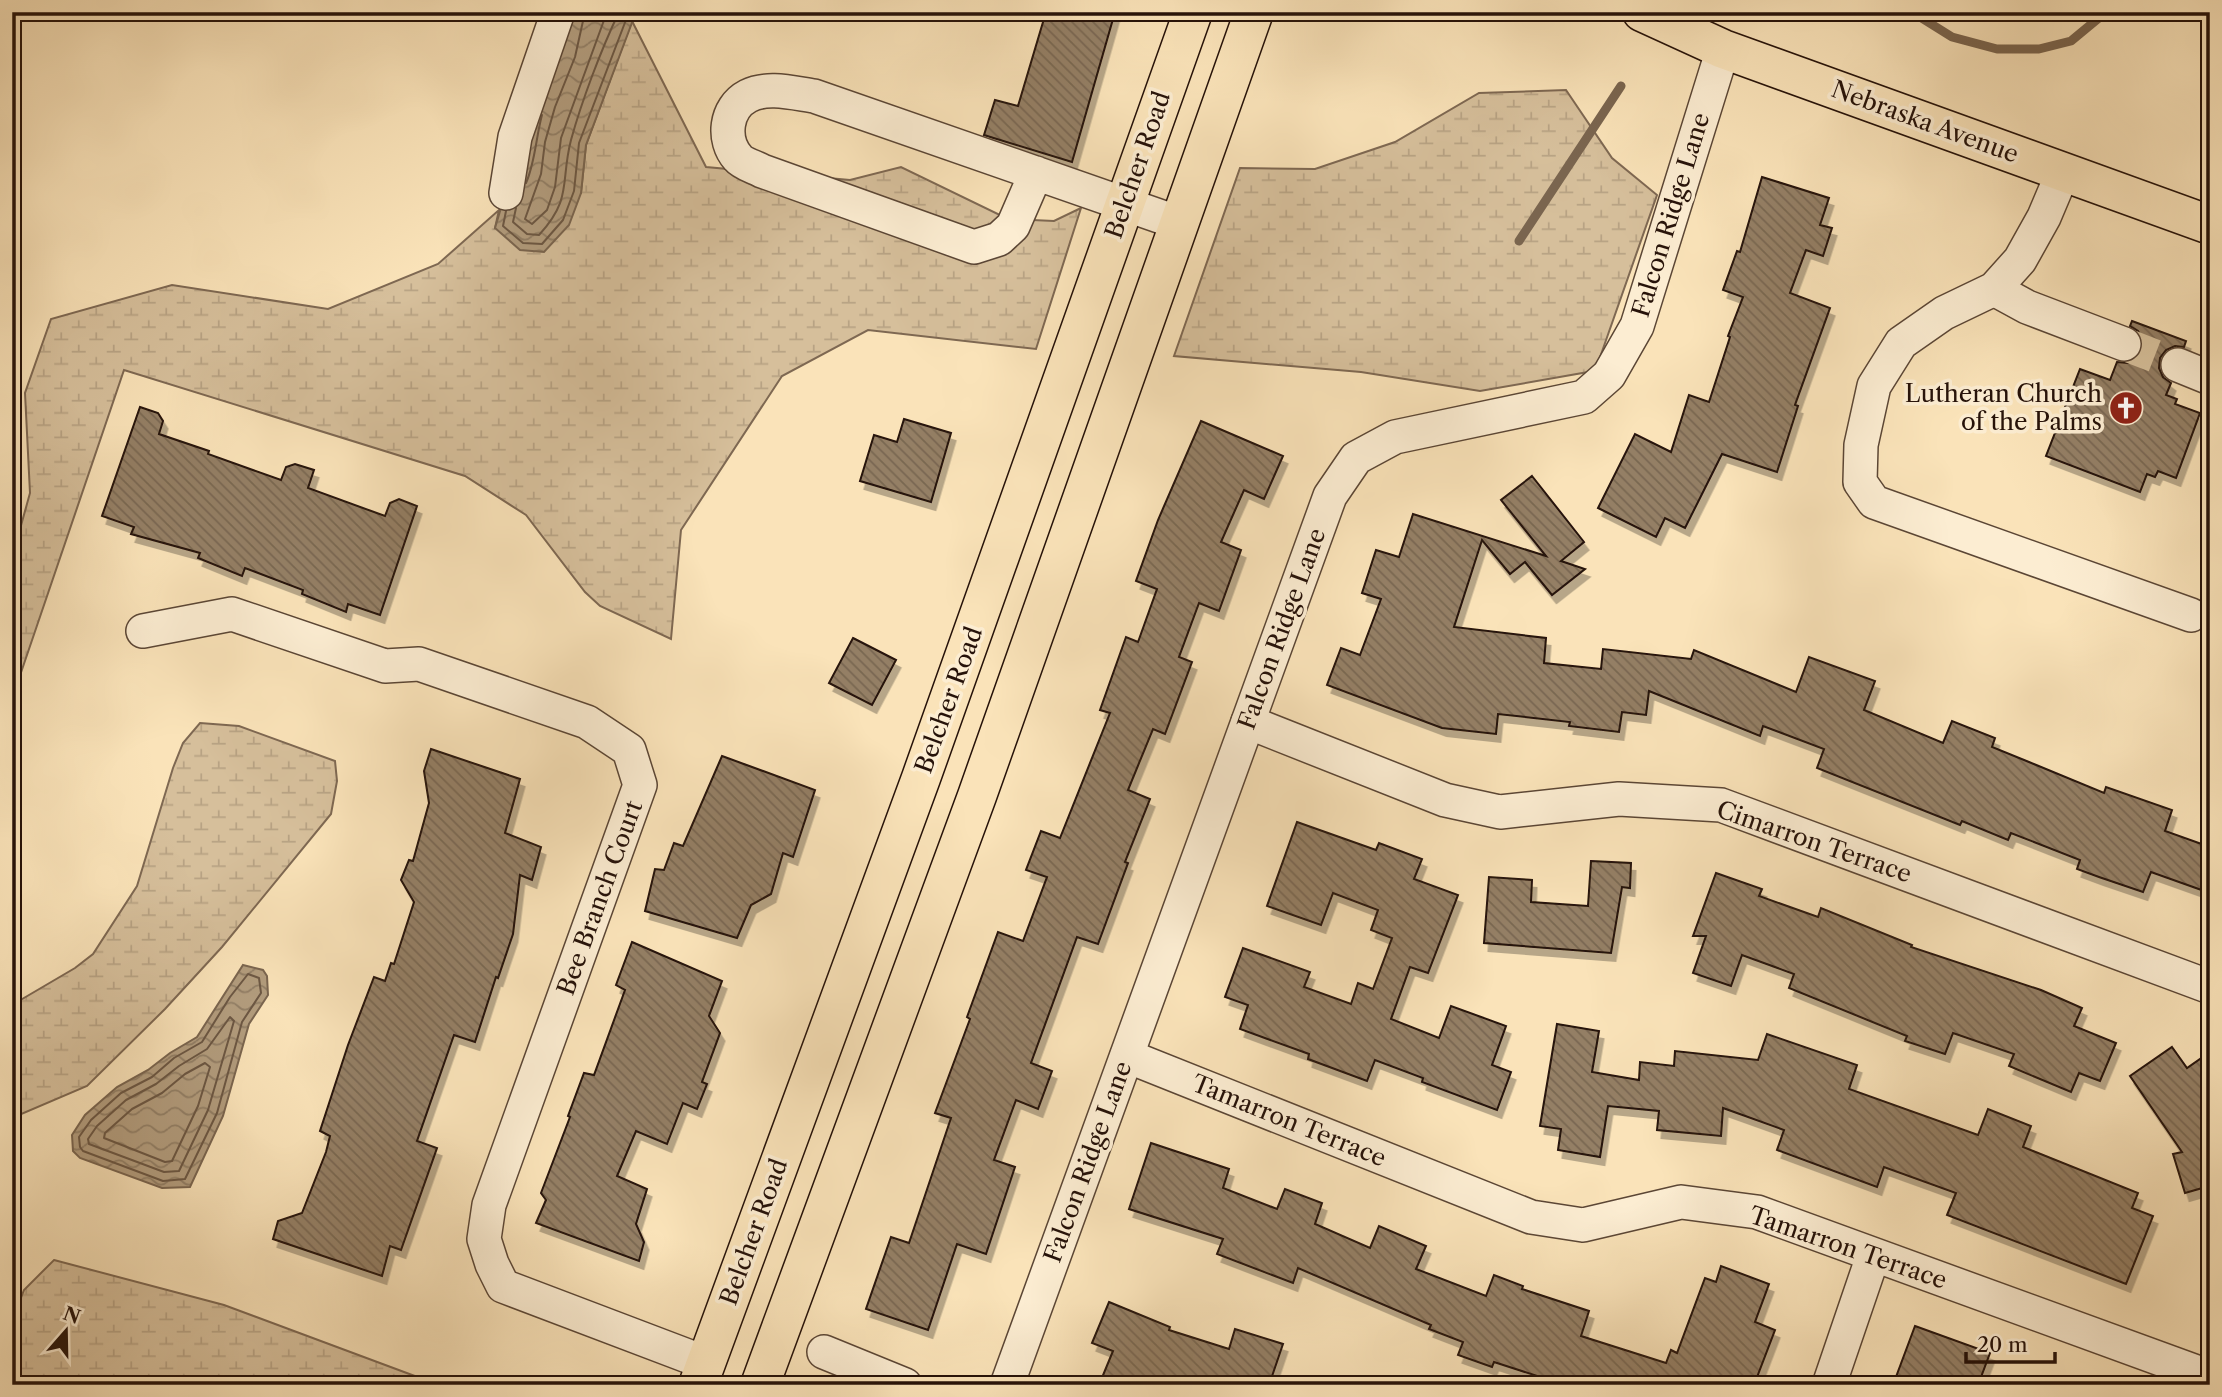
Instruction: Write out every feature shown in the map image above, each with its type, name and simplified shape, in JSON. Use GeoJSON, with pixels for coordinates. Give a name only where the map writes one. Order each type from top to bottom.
{"type":"FeatureCollection","features":[{"type":"Feature","properties":{"kind":"main road","name":"Belcher Road"},"geometry":{"type":"LineString","coordinates":[[702,1374],[921,778],[1192,12]]}},
{"type":"Feature","properties":{"kind":"main road"},"geometry":{"type":"LineString","coordinates":[[760,1385],[977,796],[1254,12]]}},
{"type":"Feature","properties":{"kind":"main road","name":"Nebraska Avenue"},"geometry":{"type":"LineString","coordinates":[[1642,12],[1723,49],[2210,225]]}},
{"type":"Feature","properties":{"kind":"street"},"geometry":{"type":"LineString","coordinates":[[506,193],[515,137],[558,12]]}},
{"type":"Feature","properties":{"kind":"street","name":"Falcon Ridge Lane"},"geometry":{"type":"LineString","coordinates":[[1007,1385],[1330,496],[1356,458],[1395,437],[1584,397],[1609,375],[1637,326],[1723,49]]}},
{"type":"Feature","properties":{"kind":"street"},"geometry":{"type":"LineString","coordinates":[[1036,173],[1013,226],[999,239],[974,247],[762,171],[739,160],[728,141],[728,123],[734,108],[749,96],[776,90],[814,96],[1036,173],[1179,223]]}},
{"type":"Feature","properties":{"kind":"street"},"geometry":{"type":"LineString","coordinates":[[2063,172],[2044,217],[2020,260],[1994,289],[1944,313],[1901,343],[1874,386],[1861,445],[1860,482],[1874,502],[2191,615]]}},
{"type":"Feature","properties":{"kind":"street"},"geometry":{"type":"LineString","coordinates":[[1994,289],[2027,307],[2124,344]]}},
{"type":"Feature","properties":{"kind":"street"},"geometry":{"type":"LineString","coordinates":[[2178,365],[2210,378]]}},
{"type":"Feature","properties":{"kind":"street","name":"Bee Branch Court"},"geometry":{"type":"LineString","coordinates":[[143,631],[232,614],[385,666],[419,664],[587,722],[629,750],[640,785],[489,1205],[484,1239],[503,1286],[702,1374]]}},
{"type":"Feature","properties":{"kind":"street","name":"Cimarron Terrace"},"geometry":{"type":"LineString","coordinates":[[1248,722],[1446,800],[1500,812],[1619,799],[1721,805],[2210,987]]}},
{"type":"Feature","properties":{"kind":"street","name":"Tamarron Terrace"},"geometry":{"type":"LineString","coordinates":[[1127,1055],[1531,1217],[1583,1225],[1681,1202],[1758,1212],[2210,1377]]}},
{"type":"Feature","properties":{"kind":"street"},"geometry":{"type":"LineString","coordinates":[[1829,1385],[1873,1256]]}},
{"type":"Feature","properties":{"kind":"street"},"geometry":{"type":"LineString","coordinates":[[824,1352],[905,1385]]}},
{"type":"Feature","properties":{"kind":"green space"},"geometry":{"type":"Polygon","coordinates":[[[632,21],[706,167],[850,180],[901,167],[1008,219],[1054,221],[1081,208],[1036,349],[868,330],[782,376],[681,530],[671,639],[600,606],[585,592],[526,515],[465,476],[124,370],[12,699],[12,558],[30,493],[25,393],[51,319],[172,285],[328,309],[438,264],[499,210],[495,228],[581,193],[586,145],[632,21]]]}},
{"type":"Feature","properties":{"kind":"green space"},"geometry":{"type":"Polygon","coordinates":[[[1566,90],[1612,158],[1657,195],[1598,363],[1588,372],[1480,391],[1361,372],[1174,356],[1240,168],[1315,169],[1395,142],[1479,93],[1566,90]]]}},
{"type":"Feature","properties":{"kind":"green space"},"geometry":{"type":"Polygon","coordinates":[[[200,723],[239,726],[335,761],[337,781],[331,814],[222,947],[165,1009],[87,1086],[12,1118],[12,1005],[75,968],[93,954],[137,886],[173,768],[183,743],[200,723]]]}},
{"type":"Feature","properties":{"kind":"green space"},"geometry":{"type":"Polygon","coordinates":[[[54,1260],[224,1305],[439,1385],[12,1385],[12,1321],[24,1290],[54,1260]]]}},
{"type":"Feature","properties":{"kind":"water"},"geometry":{"type":"Polygon","coordinates":[[[559,12],[636,12],[586,145],[581,193],[569,225],[544,252],[520,250],[495,228],[559,12]]]}},
{"type":"Feature","properties":{"kind":"water"},"geometry":{"type":"Polygon","coordinates":[[[243,965],[263,970],[267,976],[268,995],[249,1024],[223,1116],[190,1187],[162,1188],[80,1158],[73,1151],[72,1135],[85,1115],[117,1087],[197,1037],[243,965]]]}},
{"type":"Feature","properties":{"kind":"building"},"geometry":{"type":"Polygon","coordinates":[[[1046,12],[1115,12],[1072,162],[984,135],[995,100],[1018,106],[1046,12]]]}},
{"type":"Feature","properties":{"kind":"building"},"geometry":{"type":"Polygon","coordinates":[[[1762,177],[1829,198],[1820,225],[1832,228],[1823,256],[1806,250],[1790,293],[1830,308],[1795,405],[1798,406],[1777,472],[1722,454],[1685,528],[1665,518],[1656,537],[1598,508],[1635,434],[1671,452],[1689,395],[1709,402],[1730,337],[1728,336],[1743,297],[1723,290],[1737,251],[1740,252],[1762,177]]]}},
{"type":"Feature","properties":{"kind":"building","name":"Lutheran Church of the Palms"},"geometry":{"type":"Polygon","coordinates":[[[2132,321],[2186,341],[2184,347],[2175,346],[2166,350],[2160,358],[2159,368],[2163,377],[2171,383],[2166,395],[2177,399],[2175,404],[2200,413],[2176,478],[2158,471],[2155,477],[2147,474],[2140,492],[2046,456],[2080,369],[2110,380],[2117,362],[2128,363],[2136,359],[2142,351],[2143,340],[2138,331],[2130,326],[2132,321]]]}},
{"type":"Feature","properties":{"kind":"building"},"geometry":{"type":"Polygon","coordinates":[[[140,407],[158,413],[163,421],[159,434],[209,451],[208,454],[281,480],[286,467],[295,464],[314,470],[308,488],[385,516],[390,503],[399,499],[417,506],[380,615],[348,604],[346,612],[302,594],[303,590],[245,568],[242,576],[198,558],[200,553],[131,534],[134,527],[102,516],[140,407]]]}},
{"type":"Feature","properties":{"kind":"building"},"geometry":{"type":"Polygon","coordinates":[[[904,419],[951,433],[931,502],[860,481],[874,435],[897,442],[904,419]]]}},
{"type":"Feature","properties":{"kind":"building"},"geometry":{"type":"Polygon","coordinates":[[[1201,421],[1283,456],[1264,499],[1244,490],[1221,542],[1241,550],[1219,611],[1199,603],[1179,657],[1192,662],[1165,734],[1153,729],[1128,790],[1150,799],[1125,862],[1128,863],[1098,944],[1077,937],[1031,1063],[1052,1071],[1038,1109],[1016,1100],[994,1160],[1015,1167],[986,1254],[957,1244],[928,1330],[866,1309],[891,1237],[909,1243],[951,1118],[935,1113],[970,1019],[967,1017],[998,932],[1023,941],[1047,877],[1026,870],[1041,831],[1060,838],[1110,713],[1100,710],[1126,637],[1138,642],[1157,589],[1136,581],[1158,520],[1201,421]]]}},
{"type":"Feature","properties":{"kind":"building"},"geometry":{"type":"Polygon","coordinates":[[[1532,476],[1584,542],[1561,561],[1585,569],[1552,595],[1525,562],[1510,574],[1482,540],[1454,627],[1546,638],[1544,663],[1601,669],[1603,649],[1691,659],[1694,650],[1796,692],[1809,657],[1875,681],[1864,710],[1943,743],[1952,721],[1995,738],[1992,747],[2104,793],[2106,787],[2172,810],[2165,831],[2210,847],[2210,893],[2151,872],[2143,892],[2099,877],[2077,869],[2080,860],[2011,833],[2008,840],[1962,821],[1960,825],[1817,768],[1824,749],[1763,726],[1760,736],[1649,691],[1646,715],[1622,712],[1619,732],[1569,726],[1570,722],[1498,714],[1496,734],[1442,728],[1327,685],[1341,648],[1360,655],[1381,599],[1362,593],[1376,550],[1399,557],[1413,514],[1546,556],[1501,500],[1532,476]]]}},
{"type":"Feature","properties":{"kind":"building"},"geometry":{"type":"Polygon","coordinates":[[[853,638],[896,660],[872,705],[829,683],[853,638]]]}},
{"type":"Feature","properties":{"kind":"building"},"geometry":{"type":"Polygon","coordinates":[[[431,749],[520,779],[505,833],[541,847],[532,880],[520,875],[513,934],[475,1042],[454,1035],[417,1141],[437,1148],[401,1250],[390,1246],[382,1276],[273,1239],[278,1221],[302,1213],[326,1152],[330,1136],[320,1131],[348,1045],[374,977],[385,981],[391,963],[394,964],[414,902],[401,880],[409,860],[413,861],[429,803],[424,771],[431,749]]]}},
{"type":"Feature","properties":{"kind":"building"},"geometry":{"type":"Polygon","coordinates":[[[722,756],[815,790],[793,857],[783,853],[771,894],[751,905],[737,938],[645,911],[655,869],[664,870],[674,843],[683,846],[722,756]]]}},
{"type":"Feature","properties":{"kind":"building"},"geometry":{"type":"Polygon","coordinates":[[[1297,822],[1376,850],[1379,843],[1422,859],[1414,879],[1458,895],[1428,973],[1410,967],[1391,1019],[1439,1038],[1451,1006],[1506,1026],[1492,1065],[1511,1072],[1497,1110],[1422,1082],[1423,1078],[1375,1060],[1367,1081],[1308,1059],[1309,1054],[1240,1029],[1248,1005],[1225,997],[1243,948],[1310,972],[1304,987],[1351,1004],[1358,983],[1373,989],[1392,938],[1371,930],[1378,910],[1333,893],[1321,925],[1267,906],[1297,822]]]}},
{"type":"Feature","properties":{"kind":"building"},"geometry":{"type":"Polygon","coordinates":[[[1591,861],[1631,863],[1630,888],[1622,887],[1611,953],[1484,943],[1489,877],[1532,880],[1531,902],[1588,906],[1591,861]]]}},
{"type":"Feature","properties":{"kind":"building"},"geometry":{"type":"Polygon","coordinates":[[[1716,873],[1762,889],[1759,896],[1818,917],[1821,908],[1912,945],[1911,947],[2041,990],[2082,1008],[2074,1026],[2116,1043],[2100,1081],[2079,1073],[2071,1092],[2009,1066],[2014,1054],[1953,1033],[1945,1054],[1905,1041],[1907,1036],[1789,988],[1794,974],[1742,955],[1731,986],[1693,973],[1706,936],[1693,936],[1716,873]]]}},
{"type":"Feature","properties":{"kind":"building"},"geometry":{"type":"Polygon","coordinates":[[[632,942],[722,981],[709,1016],[720,1033],[702,1082],[707,1084],[697,1109],[683,1103],[667,1144],[636,1131],[617,1176],[647,1189],[636,1224],[644,1242],[639,1261],[536,1223],[546,1200],[541,1193],[584,1073],[594,1075],[625,990],[616,985],[632,942]]]}},
{"type":"Feature","properties":{"kind":"building"},"geometry":{"type":"Polygon","coordinates":[[[1557,1024],[1599,1031],[1592,1072],[1639,1080],[1640,1062],[1674,1066],[1675,1051],[1758,1060],[1767,1034],[1857,1065],[1849,1089],[1978,1135],[1988,1109],[2031,1126],[2023,1147],[2138,1193],[2132,1208],[2153,1216],[2126,1284],[1947,1215],[1956,1193],[1884,1167],[1877,1187],[1777,1150],[1784,1130],[1723,1108],[1721,1136],[1657,1130],[1659,1111],[1608,1106],[1600,1157],[1558,1150],[1561,1129],[1540,1126],[1557,1024]]]}},
{"type":"Feature","properties":{"kind":"building"},"geometry":{"type":"Polygon","coordinates":[[[2172,1047],[2187,1068],[2210,1052],[2210,1192],[2206,1187],[2185,1193],[2173,1154],[2182,1152],[2130,1076],[2172,1047]]]}},
{"type":"Feature","properties":{"kind":"building"},"geometry":{"type":"Polygon","coordinates":[[[1151,1143],[1229,1169],[1223,1188],[1277,1209],[1285,1189],[1322,1203],[1315,1224],[1370,1248],[1379,1226],[1426,1246],[1416,1269],[1486,1296],[1494,1275],[1523,1286],[1522,1289],[1589,1311],[1581,1336],[1666,1363],[1671,1350],[1677,1353],[1705,1278],[1716,1282],[1721,1266],[1769,1284],[1755,1322],[1775,1330],[1754,1385],[1565,1385],[1494,1362],[1492,1367],[1458,1355],[1463,1342],[1429,1329],[1431,1325],[1298,1268],[1293,1283],[1217,1254],[1223,1239],[1129,1209],[1151,1143]]]}},
{"type":"Feature","properties":{"kind":"building"},"geometry":{"type":"Polygon","coordinates":[[[1109,1302],[1170,1327],[1169,1330],[1229,1349],[1235,1329],[1283,1344],[1269,1385],[1099,1385],[1113,1351],[1092,1343],[1109,1302]]]}},
{"type":"Feature","properties":{"kind":"building"},"geometry":{"type":"Polygon","coordinates":[[[1915,1326],[1990,1353],[1978,1385],[1893,1385],[1915,1326]]]}},
{"type":"Feature","properties":{"kind":"waterway"},"geometry":{"type":"LineString","coordinates":[[1912,12],[1952,37],[1997,49],[2039,49],[2071,41],[2106,12]]}},
{"type":"Feature","properties":{"kind":"waterway"},"geometry":{"type":"LineString","coordinates":[[1519,241],[1621,86]]}},
{"type":"Feature","properties":{"kind":"tunnel"},"geometry":{"type":"LineString","coordinates":[[2124,344],[2178,365]]}},
{"type":"Feature","properties":{"kind":"place","name":"Lutheran Church of the Palms"},"geometry":{"type":"Point","coordinates":[2126,408]}}]}
